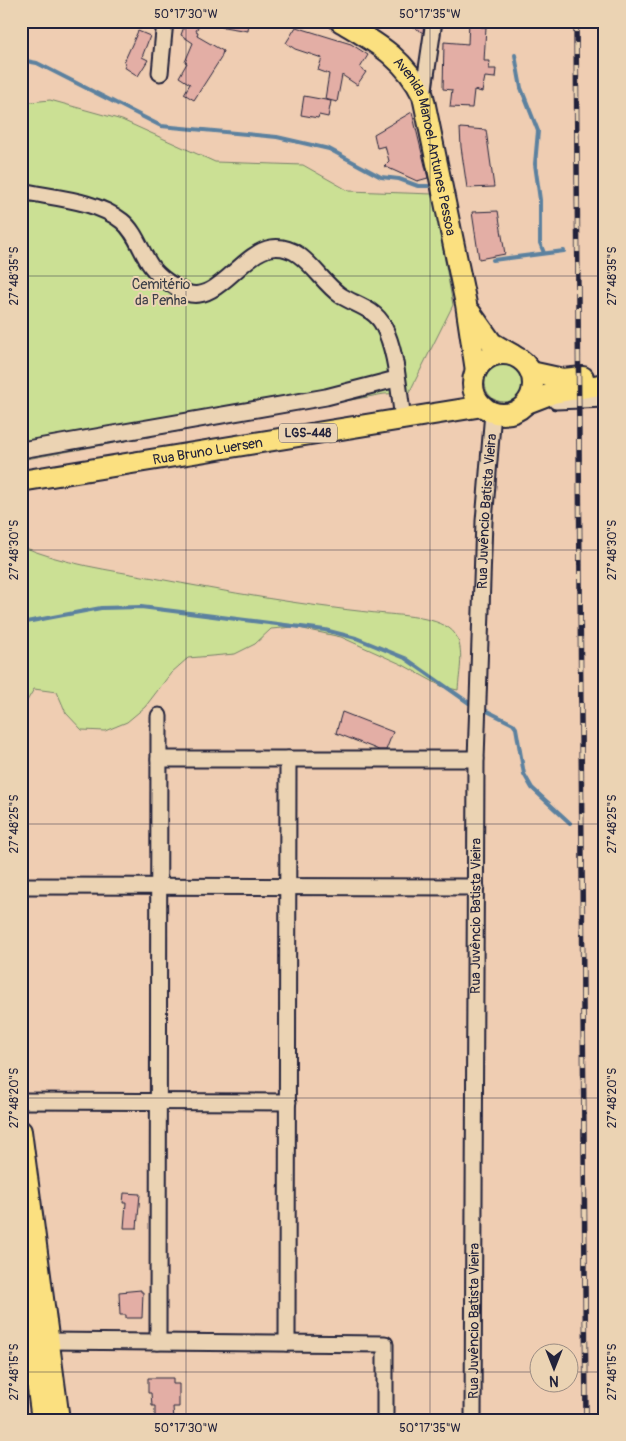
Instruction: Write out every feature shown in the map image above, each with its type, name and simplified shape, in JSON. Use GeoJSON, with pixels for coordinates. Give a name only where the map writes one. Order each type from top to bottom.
{"type":"FeatureCollection","features":[{"type":"Feature","properties":{"kind":"main road","name":"Avenida Manoel Antunes Pessoa"},"geometry":{"type":"LineString","coordinates":[[340,21],[361,28],[405,66],[415,78],[424,96],[466,304],[475,377]]}},
{"type":"Feature","properties":{"kind":"main road","name":"Avenida Manoel Antunes Pessoa"},"geometry":{"type":"LineString","coordinates":[[466,304],[492,343],[513,355]]}},
{"type":"Feature","properties":{"kind":"main road"},"geometry":{"type":"LineString","coordinates":[[527,403],[534,388],[531,372],[527,365],[513,355],[504,354],[488,358],[475,377],[477,399],[488,409],[511,413],[527,403],[553,393],[605,384]]}},
{"type":"Feature","properties":{"kind":"main road"},"geometry":{"type":"LineString","coordinates":[[531,372],[563,379],[605,372]]}},
{"type":"Feature","properties":{"kind":"main road","name":"Rua Bruno Luersen"},"geometry":{"type":"LineString","coordinates":[[422,414],[475,377]]}},
{"type":"Feature","properties":{"kind":"main road","name":"Rua Bruno Luersen"},"geometry":{"type":"LineString","coordinates":[[21,481],[422,414],[488,409]]}},
{"type":"Feature","properties":{"kind":"main road"},"geometry":{"type":"LineString","coordinates":[[21,1131],[24,1169],[59,1420]]}},
{"type":"Feature","properties":{"kind":"main road"},"geometry":{"type":"LineString","coordinates":[[21,1260],[42,1420]]}},
{"type":"Feature","properties":{"kind":"street"},"geometry":{"type":"LineString","coordinates":[[160,74],[165,21]]}},
{"type":"Feature","properties":{"kind":"street"},"geometry":{"type":"LineString","coordinates":[[424,96],[434,21]]}},
{"type":"Feature","properties":{"kind":"street"},"geometry":{"type":"LineString","coordinates":[[21,191],[82,203],[108,212],[124,222],[152,267],[173,285],[189,294],[207,293],[222,283],[252,254],[271,248],[286,249],[304,259],[340,295],[364,306],[382,323],[390,341],[402,418]]}},
{"type":"Feature","properties":{"kind":"street"},"geometry":{"type":"LineString","coordinates":[[21,450],[326,397],[396,379]]}},
{"type":"Feature","properties":{"kind":"street"},"geometry":{"type":"LineString","coordinates":[[527,403],[605,398]]}},
{"type":"Feature","properties":{"kind":"street","name":"Rua Juvêncio Batista Vieira"},"geometry":{"type":"LineString","coordinates":[[473,1420],[476,758],[488,409]]}},
{"type":"Feature","properties":{"kind":"street"},"geometry":{"type":"LineString","coordinates":[[158,1342],[159,716]]}},
{"type":"Feature","properties":{"kind":"street"},"geometry":{"type":"LineString","coordinates":[[287,1343],[288,758]]}},
{"type":"Feature","properties":{"kind":"street"},"geometry":{"type":"LineString","coordinates":[[159,759],[476,758]]}},
{"type":"Feature","properties":{"kind":"street"},"geometry":{"type":"LineString","coordinates":[[21,886],[476,887]]}},
{"type":"Feature","properties":{"kind":"street"},"geometry":{"type":"LineString","coordinates":[[21,1101],[288,1102]]}},
{"type":"Feature","properties":{"kind":"street"},"geometry":{"type":"LineString","coordinates":[[49,1341],[385,1344],[385,1420]]}},
{"type":"Feature","properties":{"kind":"green space","name":"Cemitério da Penha"},"geometry":{"type":"Polygon","coordinates":[[[50,100],[122,120],[215,162],[303,165],[349,191],[433,194],[453,305],[409,393],[384,394],[21,460],[21,103],[50,100]]]}},
{"type":"Feature","properties":{"kind":"green space"},"geometry":{"type":"Polygon","coordinates":[[[504,364],[518,369],[523,383],[518,397],[504,402],[490,397],[485,383],[490,369],[504,364]]]}},
{"type":"Feature","properties":{"kind":"green space"},"geometry":{"type":"Polygon","coordinates":[[[21,546],[70,562],[103,569],[264,598],[406,616],[440,623],[455,634],[460,647],[461,661],[458,690],[443,687],[403,665],[341,637],[294,627],[271,629],[255,644],[235,654],[188,658],[171,673],[145,707],[127,722],[105,731],[82,730],[66,713],[57,692],[34,689],[21,711],[21,546]]]}},
{"type":"Feature","properties":{"kind":"building"},"geometry":{"type":"Polygon","coordinates":[[[186,21],[201,21],[196,31],[198,32],[197,36],[223,51],[221,58],[194,100],[184,94],[190,84],[179,77],[187,63],[185,62],[193,43],[181,35],[186,21]]]}},
{"type":"Feature","properties":{"kind":"building"},"geometry":{"type":"Polygon","coordinates":[[[218,21],[249,21],[248,31],[218,26],[218,21]]]}},
{"type":"Feature","properties":{"kind":"building"},"geometry":{"type":"Polygon","coordinates":[[[405,21],[424,21],[423,33],[405,21]]]}},
{"type":"Feature","properties":{"kind":"building"},"geometry":{"type":"Polygon","coordinates":[[[469,21],[481,21],[481,27],[486,27],[484,61],[490,61],[489,69],[496,69],[495,78],[485,77],[482,92],[474,90],[472,108],[450,107],[452,90],[443,89],[444,42],[468,44],[469,21]]]}},
{"type":"Feature","properties":{"kind":"building"},"geometry":{"type":"Polygon","coordinates":[[[296,27],[351,44],[368,55],[360,68],[366,72],[357,85],[342,75],[337,102],[325,99],[329,74],[318,70],[322,58],[295,49],[286,43],[296,27]]]}},
{"type":"Feature","properties":{"kind":"building"},"geometry":{"type":"Polygon","coordinates":[[[138,31],[150,36],[142,57],[148,60],[138,76],[124,67],[126,63],[124,62],[138,31]]]}},
{"type":"Feature","properties":{"kind":"building"},"geometry":{"type":"Polygon","coordinates":[[[304,96],[331,101],[328,117],[319,115],[318,118],[301,115],[304,96]]]}},
{"type":"Feature","properties":{"kind":"building"},"geometry":{"type":"Polygon","coordinates":[[[412,112],[428,178],[417,181],[384,166],[389,161],[385,146],[377,148],[374,134],[412,112]]]}},
{"type":"Feature","properties":{"kind":"building"},"geometry":{"type":"Polygon","coordinates":[[[460,128],[486,130],[494,187],[467,188],[460,128]]]}},
{"type":"Feature","properties":{"kind":"building"},"geometry":{"type":"Polygon","coordinates":[[[498,211],[505,254],[479,259],[472,212],[498,211]]]}},
{"type":"Feature","properties":{"kind":"building"},"geometry":{"type":"Polygon","coordinates":[[[342,712],[393,732],[386,750],[379,750],[336,733],[342,712]]]}},
{"type":"Feature","properties":{"kind":"building"},"geometry":{"type":"Polygon","coordinates":[[[124,1193],[140,1194],[137,1228],[124,1228],[126,1203],[123,1203],[124,1193]]]}},
{"type":"Feature","properties":{"kind":"building"},"geometry":{"type":"Polygon","coordinates":[[[141,1290],[143,1292],[142,1318],[126,1318],[126,1315],[120,1315],[119,1292],[141,1290]]]}},
{"type":"Feature","properties":{"kind":"building"},"geometry":{"type":"Polygon","coordinates":[[[148,1378],[173,1378],[173,1384],[179,1384],[179,1407],[173,1407],[174,1420],[155,1420],[155,1406],[152,1406],[151,1393],[148,1393],[148,1378]]]}},
{"type":"Feature","properties":{"kind":"waterway"},"geometry":{"type":"LineString","coordinates":[[515,55],[521,88],[538,131],[535,164],[540,200],[540,243],[544,253]]}},
{"type":"Feature","properties":{"kind":"waterway"},"geometry":{"type":"LineString","coordinates":[[21,60],[37,63],[161,126],[277,137],[329,149],[381,177],[399,179],[418,186],[428,186]]}},
{"type":"Feature","properties":{"kind":"waterway"},"geometry":{"type":"LineString","coordinates":[[493,260],[564,251]]}},
{"type":"Feature","properties":{"kind":"waterway"},"geometry":{"type":"LineString","coordinates":[[21,623],[101,608],[141,607],[325,630],[356,638],[405,658],[469,703]]}},
{"type":"Feature","properties":{"kind":"waterway"},"geometry":{"type":"LineString","coordinates":[[487,711],[513,724],[516,728],[524,774],[532,788],[570,823]]}},
{"type":"Feature","properties":{"kind":"waterway"},"geometry":{"type":"LineString","coordinates":[[600,832],[605,842]]}},
{"type":"Feature","properties":{"kind":"railway"},"geometry":{"type":"LineString","coordinates":[[576,21],[586,1420]]}}]}
